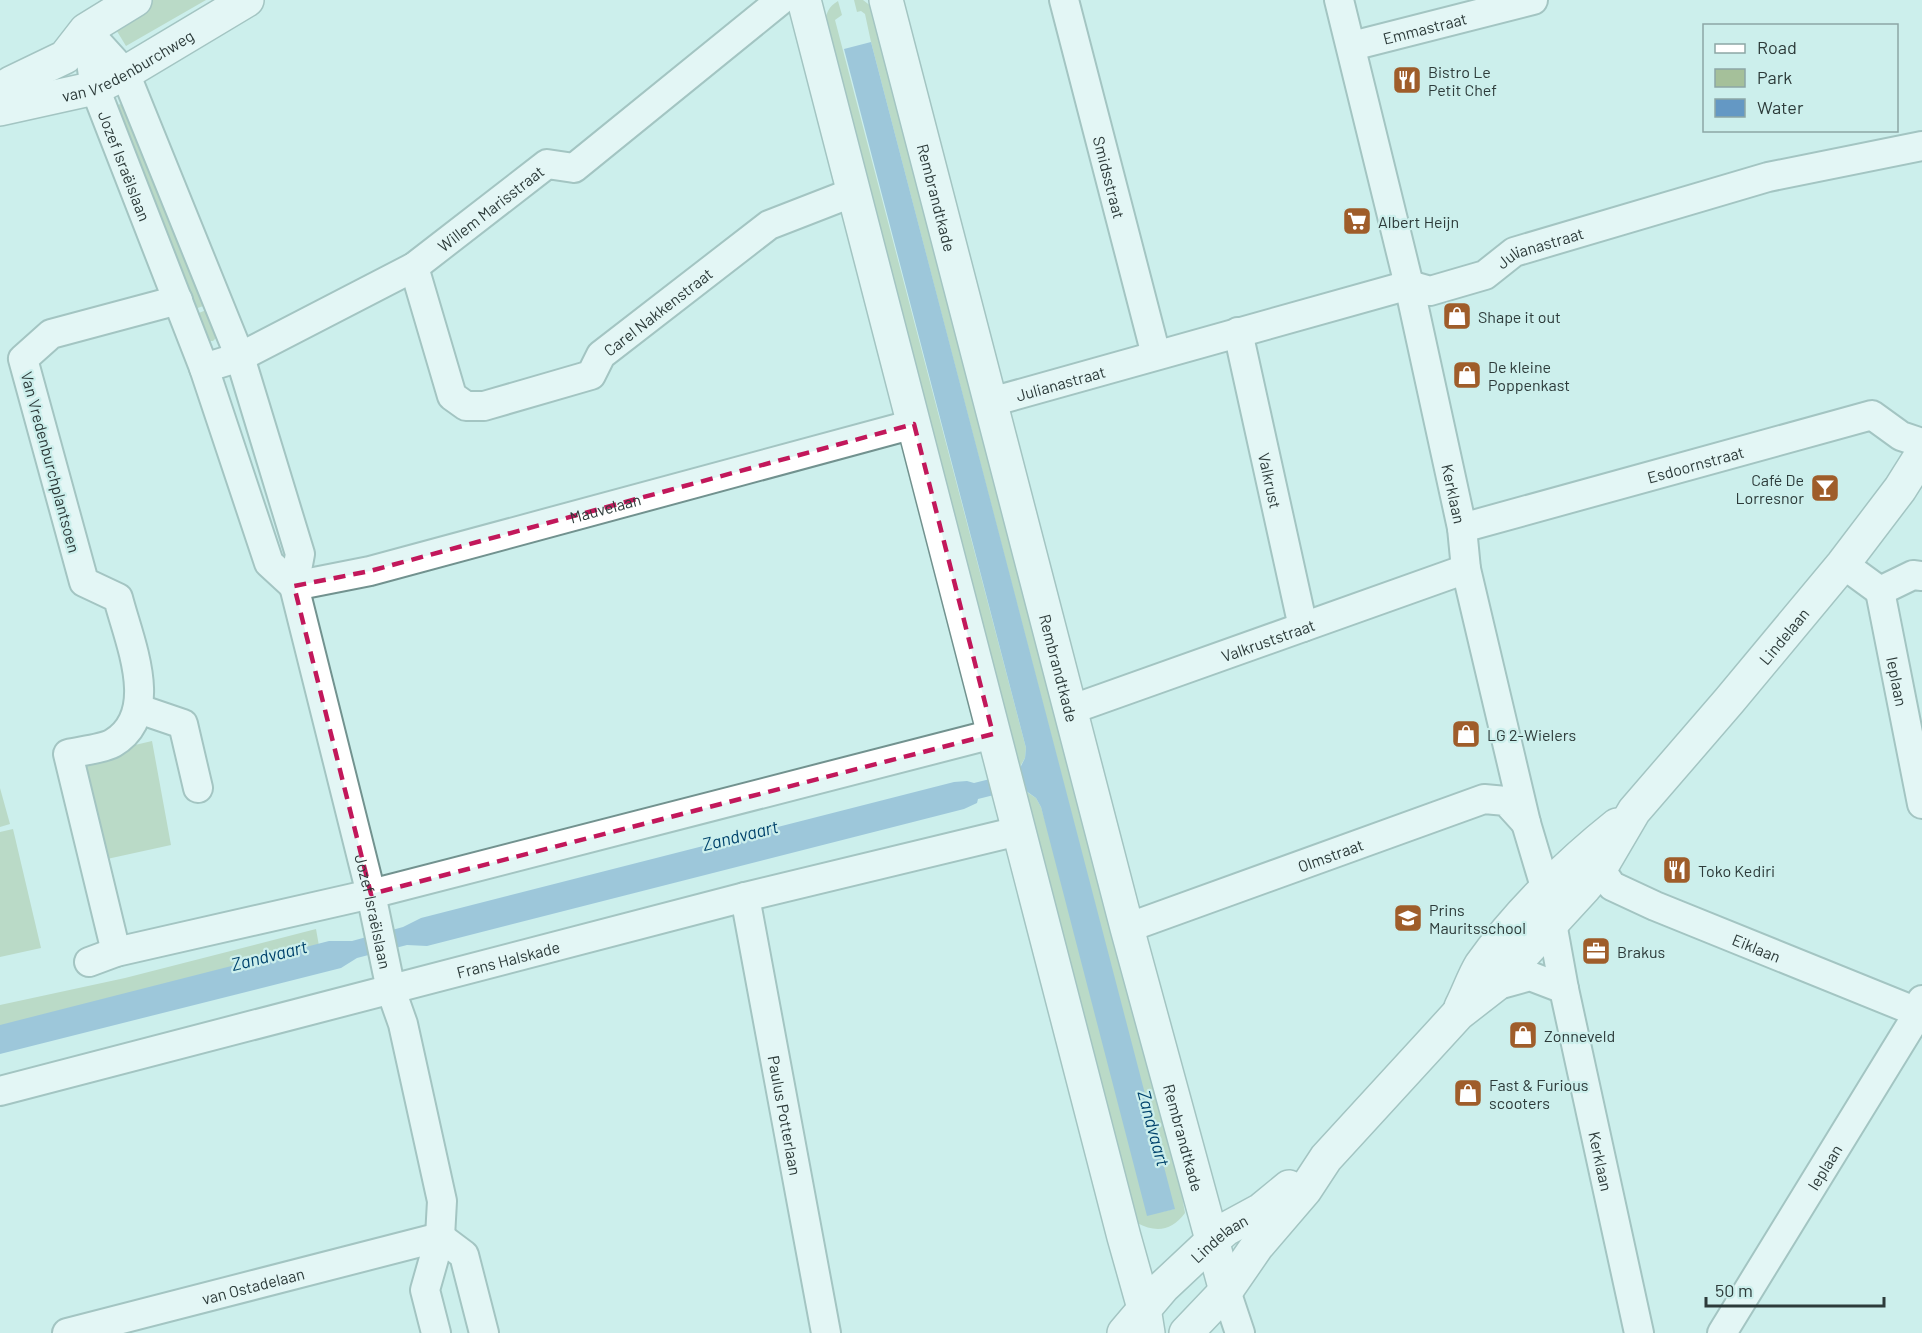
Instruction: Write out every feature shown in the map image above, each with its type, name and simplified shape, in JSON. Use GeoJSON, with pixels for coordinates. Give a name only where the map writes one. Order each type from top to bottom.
{"type":"FeatureCollection","features":[{"type":"Feature","properties":{"kind":"street","name":"van Vredenburchweg"},"geometry":{"type":"LineString","coordinates":[[0,91],[11,83],[65,57],[86,30],[135,0]]}},
{"type":"Feature","properties":{"kind":"street","name":"van Vredenburchweg"},"geometry":{"type":"LineString","coordinates":[[0,109],[95,88],[125,73],[247,0]]}},
{"type":"Feature","properties":{"kind":"street","name":"Willem Marisstraat"},"geometry":{"type":"LineString","coordinates":[[204,368],[240,357],[414,267],[547,164],[574,168],[781,0]]}},
{"type":"Feature","properties":{"kind":"street"},"geometry":{"type":"LineString","coordinates":[[804,0],[1006,783],[1139,1325]]}},
{"type":"Feature","properties":{"kind":"street","name":"Rembrandtkade"},"geometry":{"type":"LineString","coordinates":[[886,0],[1127,928],[1211,1242],[1240,1333]]}},
{"type":"Feature","properties":{"kind":"street","name":"Smidsstraat"},"geometry":{"type":"LineString","coordinates":[[1064,0],[1156,355]]}},
{"type":"Feature","properties":{"kind":"street","name":"Kerklaan"},"geometry":{"type":"LineString","coordinates":[[1339,0],[1409,285],[1462,528],[1466,569],[1526,823],[1546,890],[1564,988],[1639,1333]]}},
{"type":"Feature","properties":{"kind":"street","name":"Emmastraat"},"geometry":{"type":"LineString","coordinates":[[1352,46],[1533,0]]}},
{"type":"Feature","properties":{"kind":"street","name":"Jozef Israëlslaan"},"geometry":{"type":"LineString","coordinates":[[86,30],[125,73],[240,357],[300,554],[294,586],[374,906],[390,984],[403,1024],[442,1202],[440,1237],[425,1290],[436,1333]]}},
{"type":"Feature","properties":{"kind":"street","name":"Jozef Israëlslaan"},"geometry":{"type":"LineString","coordinates":[[86,30],[95,88],[204,368],[269,563],[294,586]]}},
{"type":"Feature","properties":{"kind":"street","name":"Julianastraat"},"geometry":{"type":"LineString","coordinates":[[991,402],[1409,285],[1430,291],[1485,275],[1514,252],[1768,177],[1922,146]]}},
{"type":"Feature","properties":{"kind":"street","name":"Carel Nakkenstraat"},"geometry":{"type":"LineString","coordinates":[[414,267],[452,396],[466,406],[484,406],[591,375],[601,355],[769,225],[854,192]]}},
{"type":"Feature","properties":{"kind":"street","name":"Van Vredenburchplantsoen"},"geometry":{"type":"LineString","coordinates":[[139,709],[140,678],[118,598],[84,582],[23,359],[51,334],[178,300]]}},
{"type":"Feature","properties":{"kind":"street","name":"Valkrust"},"geometry":{"type":"LineString","coordinates":[[1238,332],[1304,627]]}},
{"type":"Feature","properties":{"kind":"street","name":"Esdoornstraat"},"geometry":{"type":"LineString","coordinates":[[1462,528],[1872,415],[1901,435],[1922,443]]}},
{"type":"Feature","properties":{"kind":"street","name":"Mauvelaan"},"geometry":{"type":"LineString","coordinates":[[294,586],[370,571],[914,424]]}},
{"type":"Feature","properties":{"kind":"street","name":"Lindelaan"},"geometry":{"type":"LineString","coordinates":[[1139,1325],[1211,1242],[1226,1229],[1261,1210],[1326,1158],[1458,1014],[1494,986],[1552,924],[1600,868],[1634,811],[1843,564],[1900,489],[1922,454]]}},
{"type":"Feature","properties":{"kind":"street"},"geometry":{"type":"LineString","coordinates":[[1843,564],[1880,591],[1913,575],[1922,576]]}},
{"type":"Feature","properties":{"kind":"street","name":"Valkruststraat"},"geometry":{"type":"LineString","coordinates":[[1070,710],[1466,569]]}},
{"type":"Feature","properties":{"kind":"street","name":"Ieplaan"},"geometry":{"type":"LineString","coordinates":[[1880,591],[1922,804]]}},
{"type":"Feature","properties":{"kind":"street"},"geometry":{"type":"LineString","coordinates":[[116,952],[68,754],[112,744],[130,727],[139,709],[183,724],[198,788]]}},
{"type":"Feature","properties":{"kind":"street"},"geometry":{"type":"LineString","coordinates":[[88,962],[116,952],[374,906],[993,734]]}},
{"type":"Feature","properties":{"kind":"street","name":"Olmstraat"},"geometry":{"type":"LineString","coordinates":[[1127,928],[1484,799],[1506,801],[1526,823]]}},
{"type":"Feature","properties":{"kind":"street","name":"Lindelaan"},"geometry":{"type":"LineString","coordinates":[[1458,1014],[1480,967],[1511,928],[1576,858],[1634,811]]}},
{"type":"Feature","properties":{"kind":"street","name":"Frans Halskade"},"geometry":{"type":"LineString","coordinates":[[0,1091],[390,984],[1018,831]]}},
{"type":"Feature","properties":{"kind":"street","name":"Eiklaan"},"geometry":{"type":"LineString","coordinates":[[1600,868],[1612,886],[1655,906],[1921,1009]]}},
{"type":"Feature","properties":{"kind":"street","name":"Paulus Potterlaan"},"geometry":{"type":"LineString","coordinates":[[744,897],[826,1333]]}},
{"type":"Feature","properties":{"kind":"street"},"geometry":{"type":"LineString","coordinates":[[1494,986],[1530,976],[1564,988]]}},
{"type":"Feature","properties":{"kind":"street","name":"Ieplaan"},"geometry":{"type":"LineString","coordinates":[[1722,1333],[1921,1009]]}},
{"type":"Feature","properties":{"kind":"street","name":"Lindelaan"},"geometry":{"type":"LineString","coordinates":[[1186,1333],[1226,1291],[1257,1246],[1305,1190],[1326,1158]]}},
{"type":"Feature","properties":{"kind":"street"},"geometry":{"type":"LineString","coordinates":[[440,1237],[464,1255],[484,1333]]}},
{"type":"Feature","properties":{"kind":"street","name":"van Ostadelaan"},"geometry":{"type":"LineString","coordinates":[[67,1333],[440,1237]]}},
{"type":"Feature","properties":{"kind":"highlighted area"},"geometry":{"type":"Polygon","coordinates":[[[914,424],[993,734],[371,894],[294,586],[370,571],[914,424]]]}},
{"type":"Feature","properties":{"kind":"green space"},"geometry":{"type":"Polygon","coordinates":[[[150,0],[206,0],[126,46],[112,23],[150,0]]]}},
{"type":"Feature","properties":{"kind":"green space"},"geometry":{"type":"Polygon","coordinates":[[[854,0],[863,0],[872,7],[1180,1185],[1185,1213],[1169,1227],[1157,1229],[1137,1223],[1024,790],[1036,798],[1041,807],[1161,1212],[1174,1209],[865,14],[861,11],[857,12],[854,0]]]}},
{"type":"Feature","properties":{"kind":"green space"},"geometry":{"type":"Polygon","coordinates":[[[838,1],[842,15],[835,20],[1026,748],[1025,758],[1018,770],[835,51],[831,51],[826,17],[828,11],[838,1]]]}},
{"type":"Feature","properties":{"kind":"green space"},"geometry":{"type":"Polygon","coordinates":[[[120,104],[129,109],[209,304],[192,310],[113,108],[120,104]]]}},
{"type":"Feature","properties":{"kind":"green space"},"geometry":{"type":"Polygon","coordinates":[[[211,308],[217,337],[213,341],[206,341],[194,315],[211,308]]]}},
{"type":"Feature","properties":{"kind":"green space"},"geometry":{"type":"Polygon","coordinates":[[[152,741],[171,845],[107,859],[81,766],[88,756],[152,741]]]}},
{"type":"Feature","properties":{"kind":"green space"},"geometry":{"type":"Polygon","coordinates":[[[0,788],[10,824],[0,827],[0,788]]]}},
{"type":"Feature","properties":{"kind":"green space"},"geometry":{"type":"Polygon","coordinates":[[[13,829],[41,948],[0,957],[0,832],[13,829]]]}},
{"type":"Feature","properties":{"kind":"green space"},"geometry":{"type":"Polygon","coordinates":[[[316,929],[319,946],[0,1026],[0,1005],[125,978],[316,929]]]}},
{"type":"Feature","properties":{"kind":"water"},"geometry":{"type":"Polygon","coordinates":[[[871,42],[1175,1209],[1147,1216],[1041,807],[1036,798],[1022,788],[978,799],[977,803],[964,809],[427,946],[407,945],[357,958],[341,968],[0,1054],[0,1025],[329,941],[352,941],[403,927],[421,918],[954,782],[974,783],[1018,772],[1025,758],[1026,748],[844,49],[871,42]]]}},
{"type":"Feature","properties":{"kind":"place","name":"Bistro Le Petit Chef"},"geometry":{"type":"Point","coordinates":[1407,80]}},
{"type":"Feature","properties":{"kind":"place","name":"Albert Heijn"},"geometry":{"type":"Point","coordinates":[1357,221]}},
{"type":"Feature","properties":{"kind":"place","name":"Shape it out"},"geometry":{"type":"Point","coordinates":[1457,316]}},
{"type":"Feature","properties":{"kind":"place","name":"De kleine Poppenkast"},"geometry":{"type":"Point","coordinates":[1467,375]}},
{"type":"Feature","properties":{"kind":"place","name":"Café De Lorresnor"},"geometry":{"type":"Point","coordinates":[1825,488]}},
{"type":"Feature","properties":{"kind":"place","name":"LG 2-Wielers"},"geometry":{"type":"Point","coordinates":[1466,734]}},
{"type":"Feature","properties":{"kind":"place","name":"Toko Kediri"},"geometry":{"type":"Point","coordinates":[1677,870]}},
{"type":"Feature","properties":{"kind":"place","name":"Prins Mauritsschool"},"geometry":{"type":"Point","coordinates":[1408,918]}},
{"type":"Feature","properties":{"kind":"place","name":"Brakus"},"geometry":{"type":"Point","coordinates":[1596,951]}},
{"type":"Feature","properties":{"kind":"place","name":"Zonneveld"},"geometry":{"type":"Point","coordinates":[1523,1035]}},
{"type":"Feature","properties":{"kind":"place","name":"Fast & Furious scooters"},"geometry":{"type":"Point","coordinates":[1468,1093]}},
{"type":"Feature","properties":{"kind":"water label","name":"Zandvaart"},"geometry":{"type":"Point","coordinates":[740,835]}},
{"type":"Feature","properties":{"kind":"water label","name":"Zandvaart"},"geometry":{"type":"Point","coordinates":[269,955]}},
{"type":"Feature","properties":{"kind":"water label","name":"Zandvaart"},"geometry":{"type":"Point","coordinates":[1154,1128]}}]}
